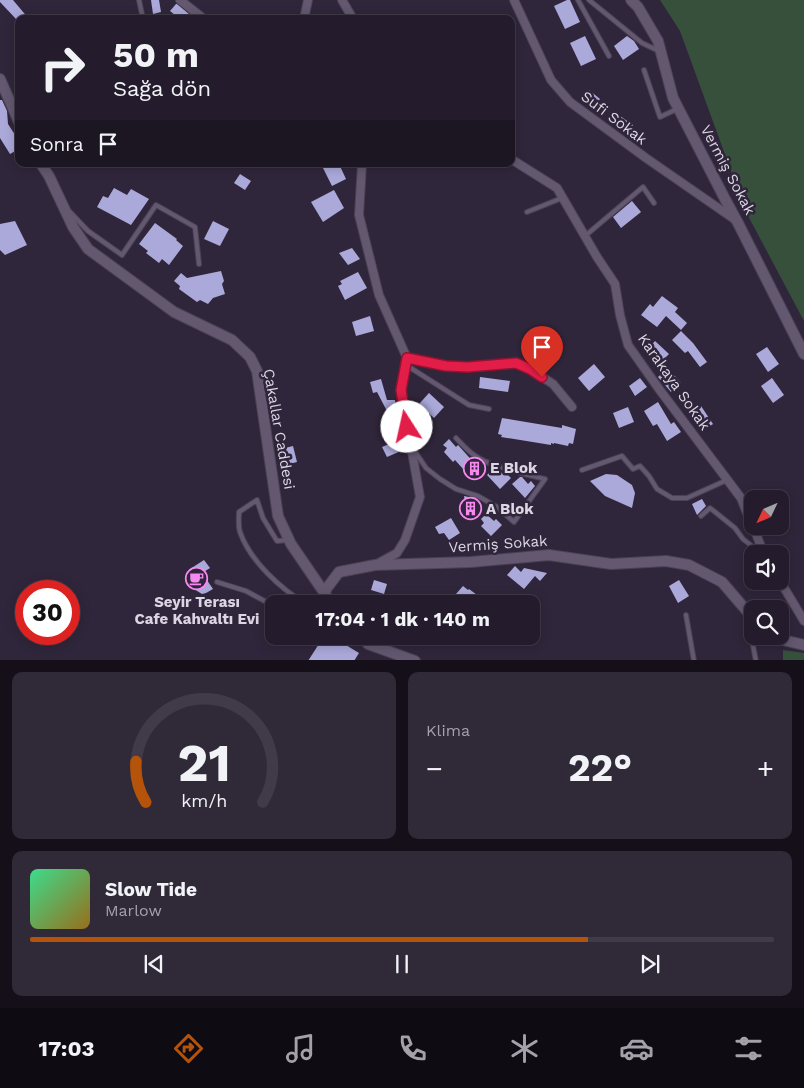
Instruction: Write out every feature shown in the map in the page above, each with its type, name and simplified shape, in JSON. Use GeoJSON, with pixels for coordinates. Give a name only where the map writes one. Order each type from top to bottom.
{"type":"FeatureCollection","features":[{"type":"Feature","properties":{"kind":"street"},"geometry":{"type":"LineString","coordinates":[[180,0],[199,15]]}},
{"type":"Feature","properties":{"kind":"street"},"geometry":{"type":"LineString","coordinates":[[305,15],[308,0]]}},
{"type":"Feature","properties":{"kind":"street"},"geometry":{"type":"LineString","coordinates":[[342,0],[351,15]]}},
{"type":"Feature","properties":{"kind":"street","name":"Sufi Sokak"},"geometry":{"type":"LineString","coordinates":[[514,0],[551,80],[570,102],[738,223]]}},
{"type":"Feature","properties":{"kind":"street","name":"Vermiş Sokak"},"geometry":{"type":"LineString","coordinates":[[631,0],[638,7],[658,41],[673,98],[804,354]]}},
{"type":"Feature","properties":{"kind":"street"},"geometry":{"type":"LineString","coordinates":[[0,79],[15,109]]}},
{"type":"Feature","properties":{"kind":"street","name":"Karakaya Sokak"},"geometry":{"type":"LineString","coordinates":[[515,161],[558,188],[614,284],[628,344],[741,498],[744,505]]}},
{"type":"Feature","properties":{"kind":"street","name":"Çakallar Caddesi"},"geometry":{"type":"LineString","coordinates":[[43,167],[72,227],[88,249],[174,312],[232,340],[250,357],[257,371],[278,516],[289,540],[304,565],[326,595]]}},
{"type":"Feature","properties":{"kind":"street"},"geometry":{"type":"LineString","coordinates":[[362,167],[359,215],[379,295],[406,361],[401,390],[420,496],[405,540],[397,553],[375,565]]}},
{"type":"Feature","properties":{"kind":"street"},"geometry":{"type":"LineString","coordinates":[[406,361],[468,367],[516,363],[530,369],[553,384],[572,407]]}},
{"type":"Feature","properties":{"kind":"street","name":"Vermiş Sokak"},"geometry":{"type":"LineString","coordinates":[[324,592],[339,572],[375,565],[471,562],[549,555],[611,564],[666,561],[689,565],[722,582],[744,608]]}},
{"type":"Feature","properties":{"kind":"street"},"geometry":{"type":"LineString","coordinates":[[785,590],[804,622]]}},
{"type":"Feature","properties":{"kind":"street"},"geometry":{"type":"LineString","coordinates":[[789,641],[804,644]]}},
{"type":"Feature","properties":{"kind":"street"},"geometry":{"type":"LineString","coordinates":[[371,645],[415,660]]}},
{"type":"Feature","properties":{"kind":"lane"},"geometry":{"type":"LineString","coordinates":[[138,0],[142,15]]}},
{"type":"Feature","properties":{"kind":"lane"},"geometry":{"type":"LineString","coordinates":[[578,0],[609,56]]}},
{"type":"Feature","properties":{"kind":"lane"},"geometry":{"type":"LineString","coordinates":[[588,0],[642,43],[661,52]]}},
{"type":"Feature","properties":{"kind":"lane"},"geometry":{"type":"LineString","coordinates":[[644,70],[660,117],[678,108]]}},
{"type":"Feature","properties":{"kind":"lane"},"geometry":{"type":"LineString","coordinates":[[585,236],[643,187],[654,203]]}},
{"type":"Feature","properties":{"kind":"lane"},"geometry":{"type":"LineString","coordinates":[[527,212],[564,198]]}},
{"type":"Feature","properties":{"kind":"lane"},"geometry":{"type":"LineString","coordinates":[[61,202],[88,231],[122,255],[156,205],[195,227],[199,264]]}},
{"type":"Feature","properties":{"kind":"lane"},"geometry":{"type":"LineString","coordinates":[[406,361],[469,405],[489,409]]}},
{"type":"Feature","properties":{"kind":"lane"},"geometry":{"type":"LineString","coordinates":[[411,446],[426,468],[440,479],[456,489],[478,496],[514,522],[545,479],[490,463],[474,455],[456,438]]}},
{"type":"Feature","properties":{"kind":"lane"},"geometry":{"type":"LineString","coordinates":[[582,470],[622,456],[634,469],[640,466],[650,476],[657,489],[672,498],[687,498],[727,480]]}},
{"type":"Feature","properties":{"kind":"lane"},"geometry":{"type":"LineString","coordinates":[[289,540],[277,541],[263,518],[257,500],[239,512],[240,530],[254,556],[283,589],[292,595]]}},
{"type":"Feature","properties":{"kind":"lane"},"geometry":{"type":"LineString","coordinates":[[701,516],[710,508],[735,528],[743,539],[751,545]]}},
{"type":"Feature","properties":{"kind":"lane"},"geometry":{"type":"LineString","coordinates":[[217,582],[246,591],[265,601]]}},
{"type":"Feature","properties":{"kind":"lane"},"geometry":{"type":"LineString","coordinates":[[686,615],[694,660]]}},
{"type":"Feature","properties":{"kind":"lane"},"geometry":{"type":"LineString","coordinates":[[753,645],[756,660]]}},
{"type":"Feature","properties":{"kind":"green space"},"geometry":{"type":"Polygon","coordinates":[[[660,0],[804,0],[804,321],[746,212],[680,31],[660,0]]]}},
{"type":"Feature","properties":{"kind":"green space"},"geometry":{"type":"Polygon","coordinates":[[[783,650],[804,653],[804,660],[783,660],[783,650]]]}},
{"type":"Feature","properties":{"kind":"building"},"geometry":{"type":"Polygon","coordinates":[[[0,0],[13,0],[26,15],[15,15],[15,18],[0,0]]]}},
{"type":"Feature","properties":{"kind":"building"},"geometry":{"type":"Polygon","coordinates":[[[151,0],[159,0],[161,12],[153,14],[151,0]]]}},
{"type":"Feature","properties":{"kind":"building"},"geometry":{"type":"Polygon","coordinates":[[[570,0],[580,22],[565,29],[554,6],[570,0]]]}},
{"type":"Feature","properties":{"kind":"building"},"geometry":{"type":"Polygon","coordinates":[[[177,4],[190,15],[175,15],[170,11],[177,4]]]}},
{"type":"Feature","properties":{"kind":"building"},"geometry":{"type":"Polygon","coordinates":[[[585,36],[596,59],[581,66],[570,43],[585,36]]]}},
{"type":"Feature","properties":{"kind":"building"},"geometry":{"type":"Polygon","coordinates":[[[627,36],[634,41],[639,49],[623,60],[614,46],[627,36]]]}},
{"type":"Feature","properties":{"kind":"building"},"geometry":{"type":"Polygon","coordinates":[[[589,90],[600,99],[595,106],[584,97],[589,90]]]}},
{"type":"Feature","properties":{"kind":"building"},"geometry":{"type":"Polygon","coordinates":[[[0,100],[2,100],[7,111],[8,124],[15,135],[15,151],[10,154],[0,138],[0,100]]]}},
{"type":"Feature","properties":{"kind":"building"},"geometry":{"type":"Polygon","coordinates":[[[620,116],[633,125],[628,132],[615,123],[620,116]]]}},
{"type":"Feature","properties":{"kind":"building"},"geometry":{"type":"Polygon","coordinates":[[[340,167],[346,179],[332,186],[323,168],[340,167]]]}},
{"type":"Feature","properties":{"kind":"building"},"geometry":{"type":"Polygon","coordinates":[[[240,174],[251,181],[245,190],[234,183],[240,174]]]}},
{"type":"Feature","properties":{"kind":"building"},"geometry":{"type":"Polygon","coordinates":[[[114,188],[127,195],[131,189],[149,199],[131,225],[97,207],[103,196],[108,198],[114,188]]]}},
{"type":"Feature","properties":{"kind":"building"},"geometry":{"type":"Polygon","coordinates":[[[334,190],[344,208],[323,222],[311,202],[334,190]]]}},
{"type":"Feature","properties":{"kind":"building"},"geometry":{"type":"Polygon","coordinates":[[[632,201],[641,212],[621,228],[613,217],[632,201]]]}},
{"type":"Feature","properties":{"kind":"building"},"geometry":{"type":"Polygon","coordinates":[[[15,221],[27,245],[5,255],[0,250],[0,224],[15,221]]]}},
{"type":"Feature","properties":{"kind":"building"},"geometry":{"type":"Polygon","coordinates":[[[213,221],[229,229],[220,246],[204,239],[213,221]]]}},
{"type":"Feature","properties":{"kind":"building"},"geometry":{"type":"Polygon","coordinates":[[[155,223],[177,239],[183,246],[169,265],[162,259],[159,263],[146,253],[148,251],[139,244],[155,223]]]}},
{"type":"Feature","properties":{"kind":"building"},"geometry":{"type":"Polygon","coordinates":[[[352,248],[360,259],[348,265],[339,253],[352,248]]]}},
{"type":"Feature","properties":{"kind":"building"},"geometry":{"type":"Polygon","coordinates":[[[221,271],[225,294],[213,298],[208,304],[200,300],[197,302],[179,289],[180,286],[174,281],[181,273],[187,278],[221,271]]]}},
{"type":"Feature","properties":{"kind":"building"},"geometry":{"type":"Polygon","coordinates":[[[358,272],[367,288],[345,300],[338,286],[342,284],[340,281],[358,272]]]}},
{"type":"Feature","properties":{"kind":"building"},"geometry":{"type":"Polygon","coordinates":[[[662,296],[678,308],[675,312],[687,323],[681,330],[666,316],[657,327],[641,315],[650,304],[653,307],[662,296]]]}},
{"type":"Feature","properties":{"kind":"building"},"geometry":{"type":"Polygon","coordinates":[[[370,316],[374,331],[356,336],[352,322],[370,316]]]}},
{"type":"Feature","properties":{"kind":"building"},"geometry":{"type":"Polygon","coordinates":[[[681,331],[707,362],[700,367],[688,351],[685,353],[672,340],[681,331]]]}},
{"type":"Feature","properties":{"kind":"building"},"geometry":{"type":"Polygon","coordinates":[[[655,341],[669,354],[662,361],[648,349],[655,341]]]}},
{"type":"Feature","properties":{"kind":"building"},"geometry":{"type":"Polygon","coordinates":[[[767,347],[779,364],[768,372],[756,354],[767,347]]]}},
{"type":"Feature","properties":{"kind":"building"},"geometry":{"type":"Polygon","coordinates":[[[594,364],[605,377],[589,391],[578,378],[594,364]]]}},
{"type":"Feature","properties":{"kind":"building"},"geometry":{"type":"Polygon","coordinates":[[[668,368],[681,383],[671,392],[658,377],[668,368]]]}},
{"type":"Feature","properties":{"kind":"building"},"geometry":{"type":"Polygon","coordinates":[[[480,377],[510,381],[508,392],[479,388],[480,377]]]}},
{"type":"Feature","properties":{"kind":"building"},"geometry":{"type":"Polygon","coordinates":[[[640,378],[647,387],[635,396],[629,386],[640,378]]]}},
{"type":"Feature","properties":{"kind":"building"},"geometry":{"type":"Polygon","coordinates":[[[772,378],[784,395],[773,403],[761,386],[772,378]]]}},
{"type":"Feature","properties":{"kind":"building"},"geometry":{"type":"Polygon","coordinates":[[[381,379],[387,400],[395,400],[397,414],[389,415],[377,392],[373,393],[370,382],[381,379]]]}},
{"type":"Feature","properties":{"kind":"building"},"geometry":{"type":"Polygon","coordinates":[[[429,393],[444,407],[434,418],[419,404],[429,393]]]}},
{"type":"Feature","properties":{"kind":"building"},"geometry":{"type":"Polygon","coordinates":[[[658,402],[671,424],[674,422],[681,432],[667,441],[657,424],[653,426],[644,411],[658,402]]]}},
{"type":"Feature","properties":{"kind":"building"},"geometry":{"type":"Polygon","coordinates":[[[701,406],[713,424],[704,430],[692,413],[701,406]]]}},
{"type":"Feature","properties":{"kind":"building"},"geometry":{"type":"Polygon","coordinates":[[[628,407],[634,422],[619,428],[613,413],[628,407]]]}},
{"type":"Feature","properties":{"kind":"building"},"geometry":{"type":"Polygon","coordinates":[[[502,418],[562,428],[562,425],[576,429],[573,444],[569,443],[568,446],[551,443],[551,445],[501,437],[502,435],[498,434],[502,418]]]}},
{"type":"Feature","properties":{"kind":"building"},"geometry":{"type":"Polygon","coordinates":[[[449,439],[456,447],[458,445],[476,465],[478,463],[484,469],[473,480],[455,460],[453,462],[444,452],[447,448],[443,445],[449,439]]]}},
{"type":"Feature","properties":{"kind":"building"},"geometry":{"type":"Polygon","coordinates":[[[396,441],[401,451],[387,457],[382,447],[396,441]]]}},
{"type":"Feature","properties":{"kind":"building"},"geometry":{"type":"Polygon","coordinates":[[[293,446],[297,462],[285,465],[281,449],[293,446]]]}},
{"type":"Feature","properties":{"kind":"building"},"geometry":{"type":"Polygon","coordinates":[[[493,469],[503,474],[506,473],[511,478],[500,489],[487,475],[493,469]]]}},
{"type":"Feature","properties":{"kind":"building"},"geometry":{"type":"Polygon","coordinates":[[[606,474],[617,475],[632,485],[635,493],[632,508],[605,496],[590,481],[606,474]]]}},
{"type":"Feature","properties":{"kind":"building"},"geometry":{"type":"Polygon","coordinates":[[[520,477],[528,484],[531,481],[535,486],[525,498],[512,484],[520,477]]]}},
{"type":"Feature","properties":{"kind":"building","name":"A Blok"},"geometry":{"type":"Polygon","coordinates":[[[464,496],[473,498],[474,505],[477,504],[479,513],[464,516],[461,503],[465,502],[464,496]]]}},
{"type":"Feature","properties":{"kind":"building"},"geometry":{"type":"Polygon","coordinates":[[[702,499],[706,506],[697,515],[692,504],[702,499]]]}},
{"type":"Feature","properties":{"kind":"building"},"geometry":{"type":"Polygon","coordinates":[[[486,514],[494,521],[496,519],[502,525],[491,536],[481,526],[484,523],[481,519],[486,514]]]}},
{"type":"Feature","properties":{"kind":"building"},"geometry":{"type":"Polygon","coordinates":[[[451,518],[460,533],[449,540],[444,533],[439,534],[435,527],[451,518]]]}},
{"type":"Feature","properties":{"kind":"building","name":"Seyir Terası Cafe Kahvaltı Evi"},"geometry":{"type":"Polygon","coordinates":[[[204,560],[210,568],[202,573],[213,589],[202,594],[188,582],[188,576],[190,569],[204,560]]]}},
{"type":"Feature","properties":{"kind":"building"},"geometry":{"type":"Polygon","coordinates":[[[515,566],[521,572],[524,568],[547,573],[540,581],[535,576],[524,589],[507,575],[515,566]]]}},
{"type":"Feature","properties":{"kind":"building"},"geometry":{"type":"Polygon","coordinates":[[[374,580],[387,584],[384,594],[371,590],[374,580]]]}},
{"type":"Feature","properties":{"kind":"building"},"geometry":{"type":"Polygon","coordinates":[[[679,580],[689,596],[678,603],[669,586],[679,580]]]}},
{"type":"Feature","properties":{"kind":"building"},"geometry":{"type":"Polygon","coordinates":[[[463,586],[477,595],[457,595],[463,586]]]}},
{"type":"Feature","properties":{"kind":"building"},"geometry":{"type":"Polygon","coordinates":[[[318,645],[346,645],[359,653],[355,660],[309,660],[318,645]]]}},
{"type":"Feature","properties":{"kind":"place","name":"E Blok"},"geometry":{"type":"Point","coordinates":[474,468]}},
{"type":"Feature","properties":{"kind":"place","name":"A Blok"},"geometry":{"type":"Point","coordinates":[470,509]}},
{"type":"Feature","properties":{"kind":"place","name":"Seyir Terası Cafe Kahvaltı Evi"},"geometry":{"type":"Point","coordinates":[197,579]}},
{"type":"Feature","properties":{"kind":"route"},"geometry":{"type":"LineString","coordinates":[[407,427],[401,390],[407,358],[446,366],[468,367],[516,363],[542,377]]}}]}
